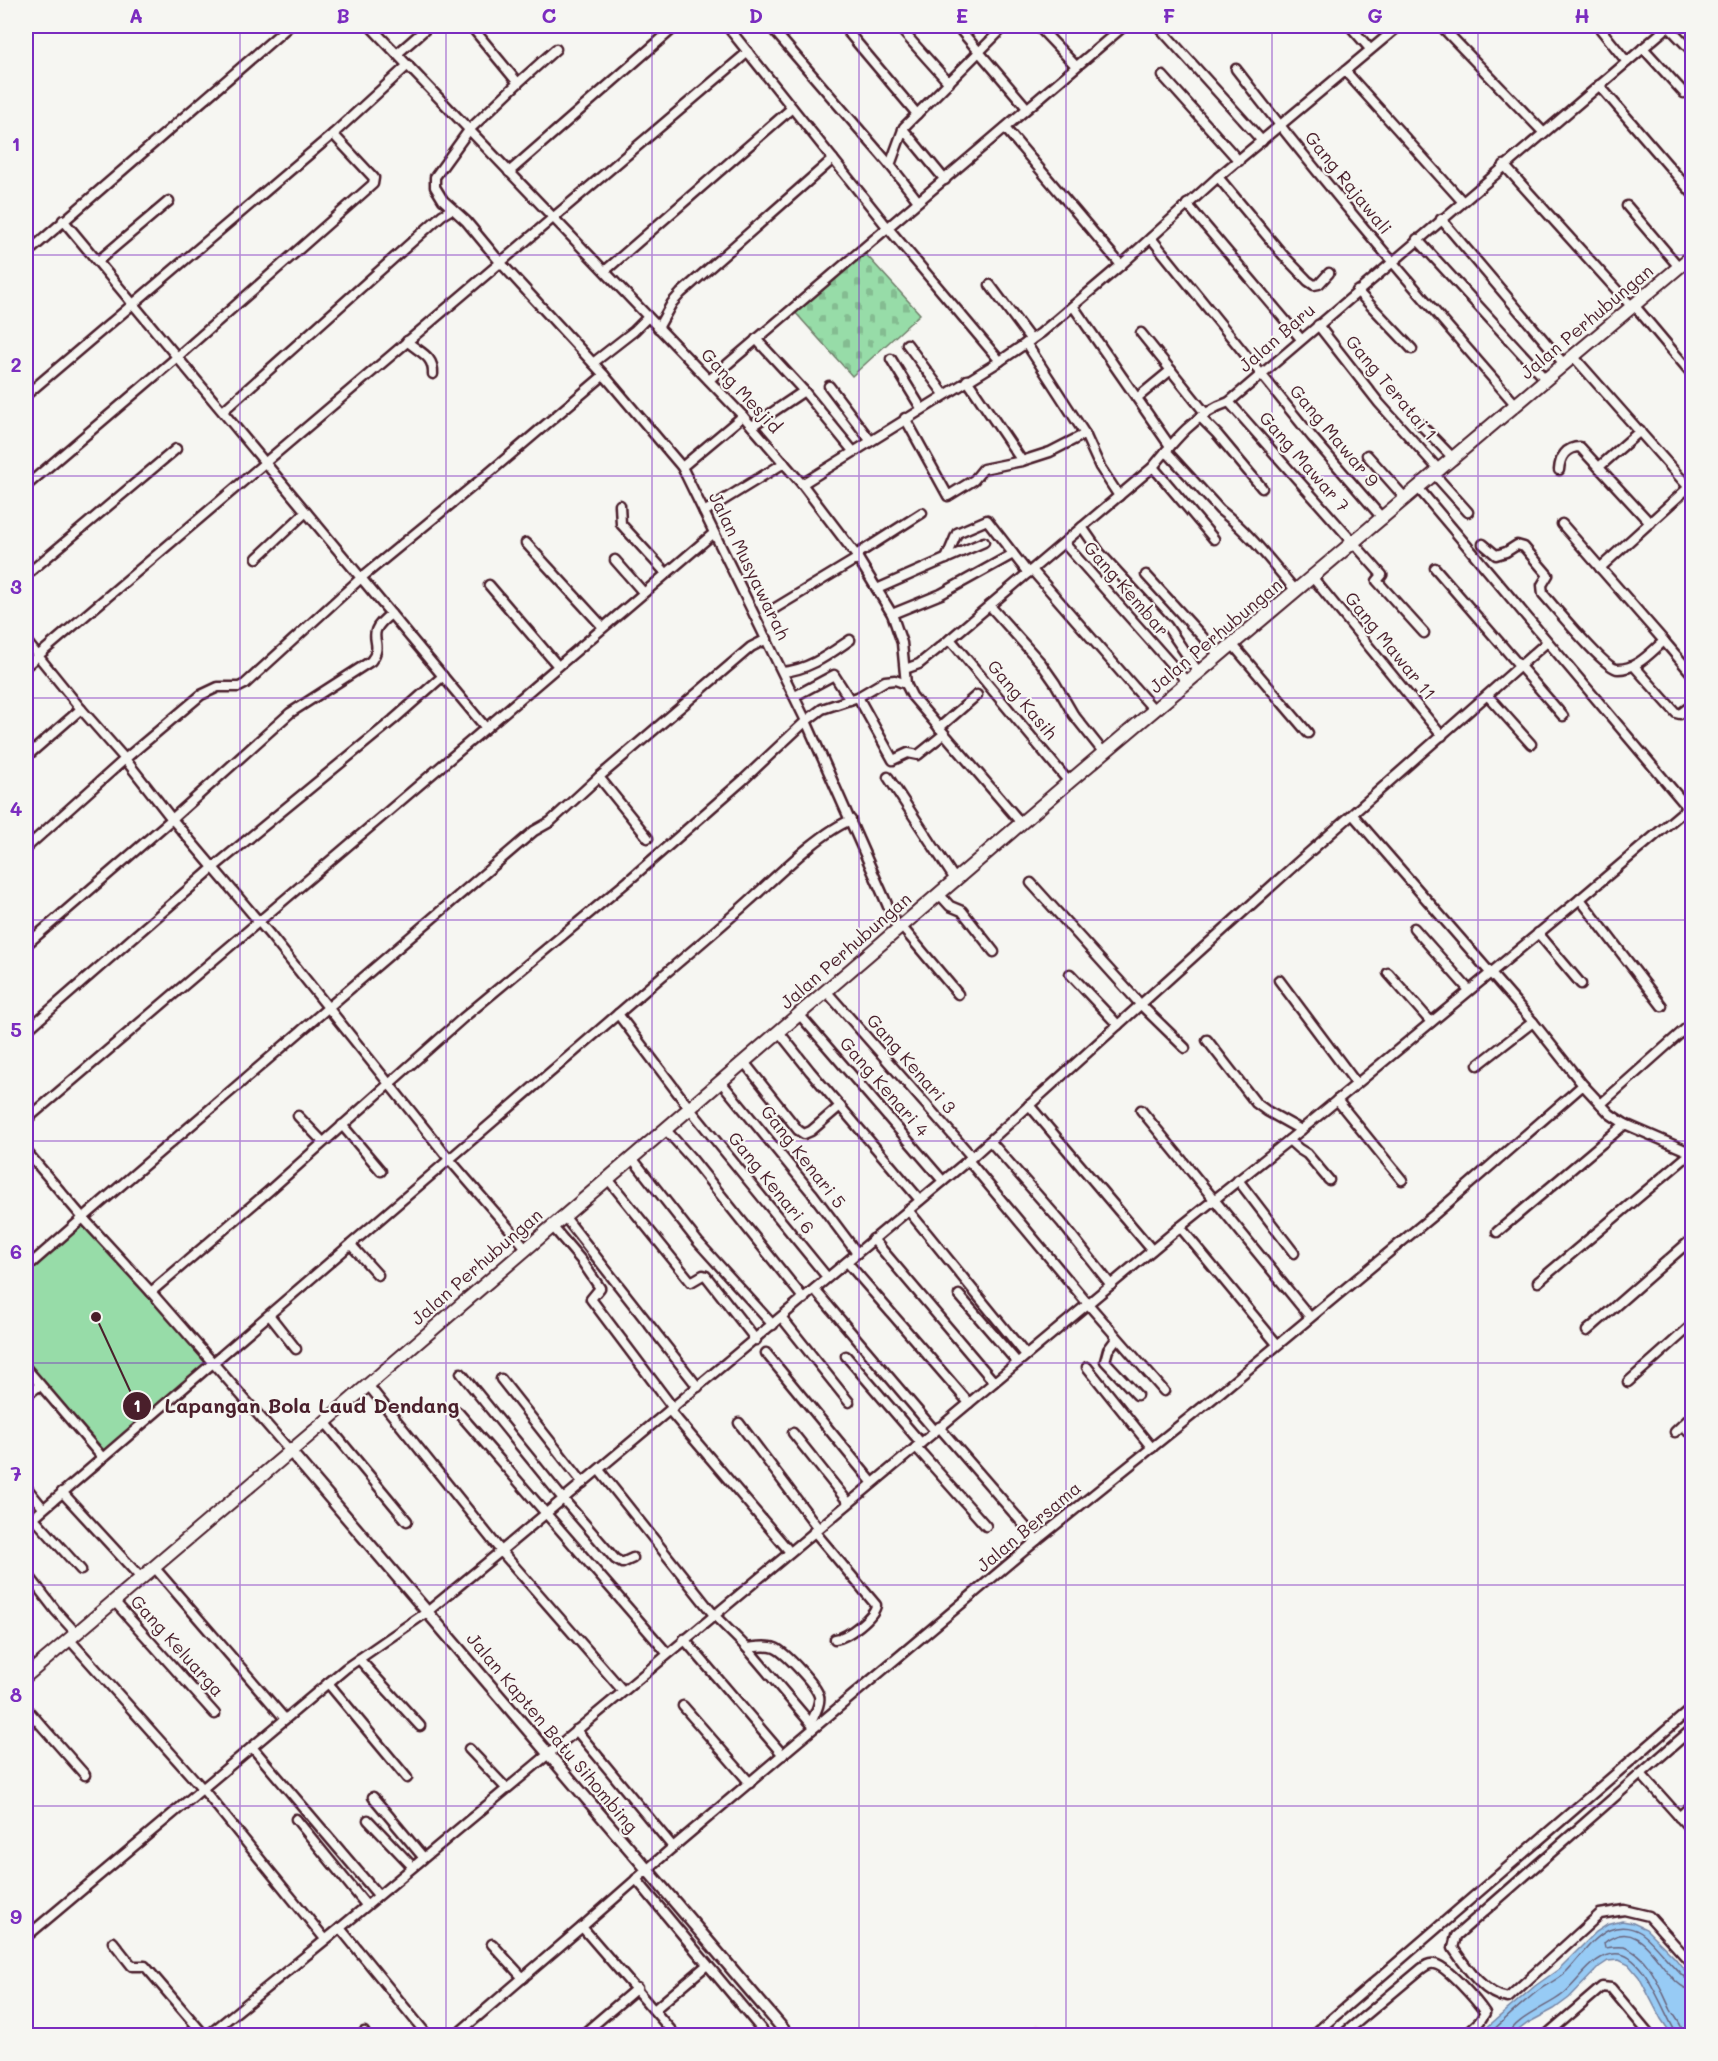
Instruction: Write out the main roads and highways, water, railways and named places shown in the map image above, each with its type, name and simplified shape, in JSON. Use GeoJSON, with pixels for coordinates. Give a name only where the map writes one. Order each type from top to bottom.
{"type":"FeatureCollection","features":[{"type":"Feature","properties":{"kind":"main road","name":"Jalan Perhubungan"},"geometry":{"type":"LineString","coordinates":[[26,1676],[666,1130],[1069,782],[1438,473],[1692,256]]}},
{"type":"Feature","properties":{"kind":"water"},"geometry":{"type":"Polygon","coordinates":[[[1622,1921],[1646,1929],[1691,1978],[1692,2035],[1672,2035],[1639,1977],[1629,1965],[1619,1960],[1608,1961],[1599,1967],[1569,1998],[1512,2035],[1478,2035],[1535,1986],[1559,1969],[1596,1932],[1607,1925],[1622,1921]]]}},
{"type":"Feature","properties":{"kind":"place","name":"Lapangan Bola Laud Dendang"},"geometry":{"type":"Point","coordinates":[96,1317]}}]}
